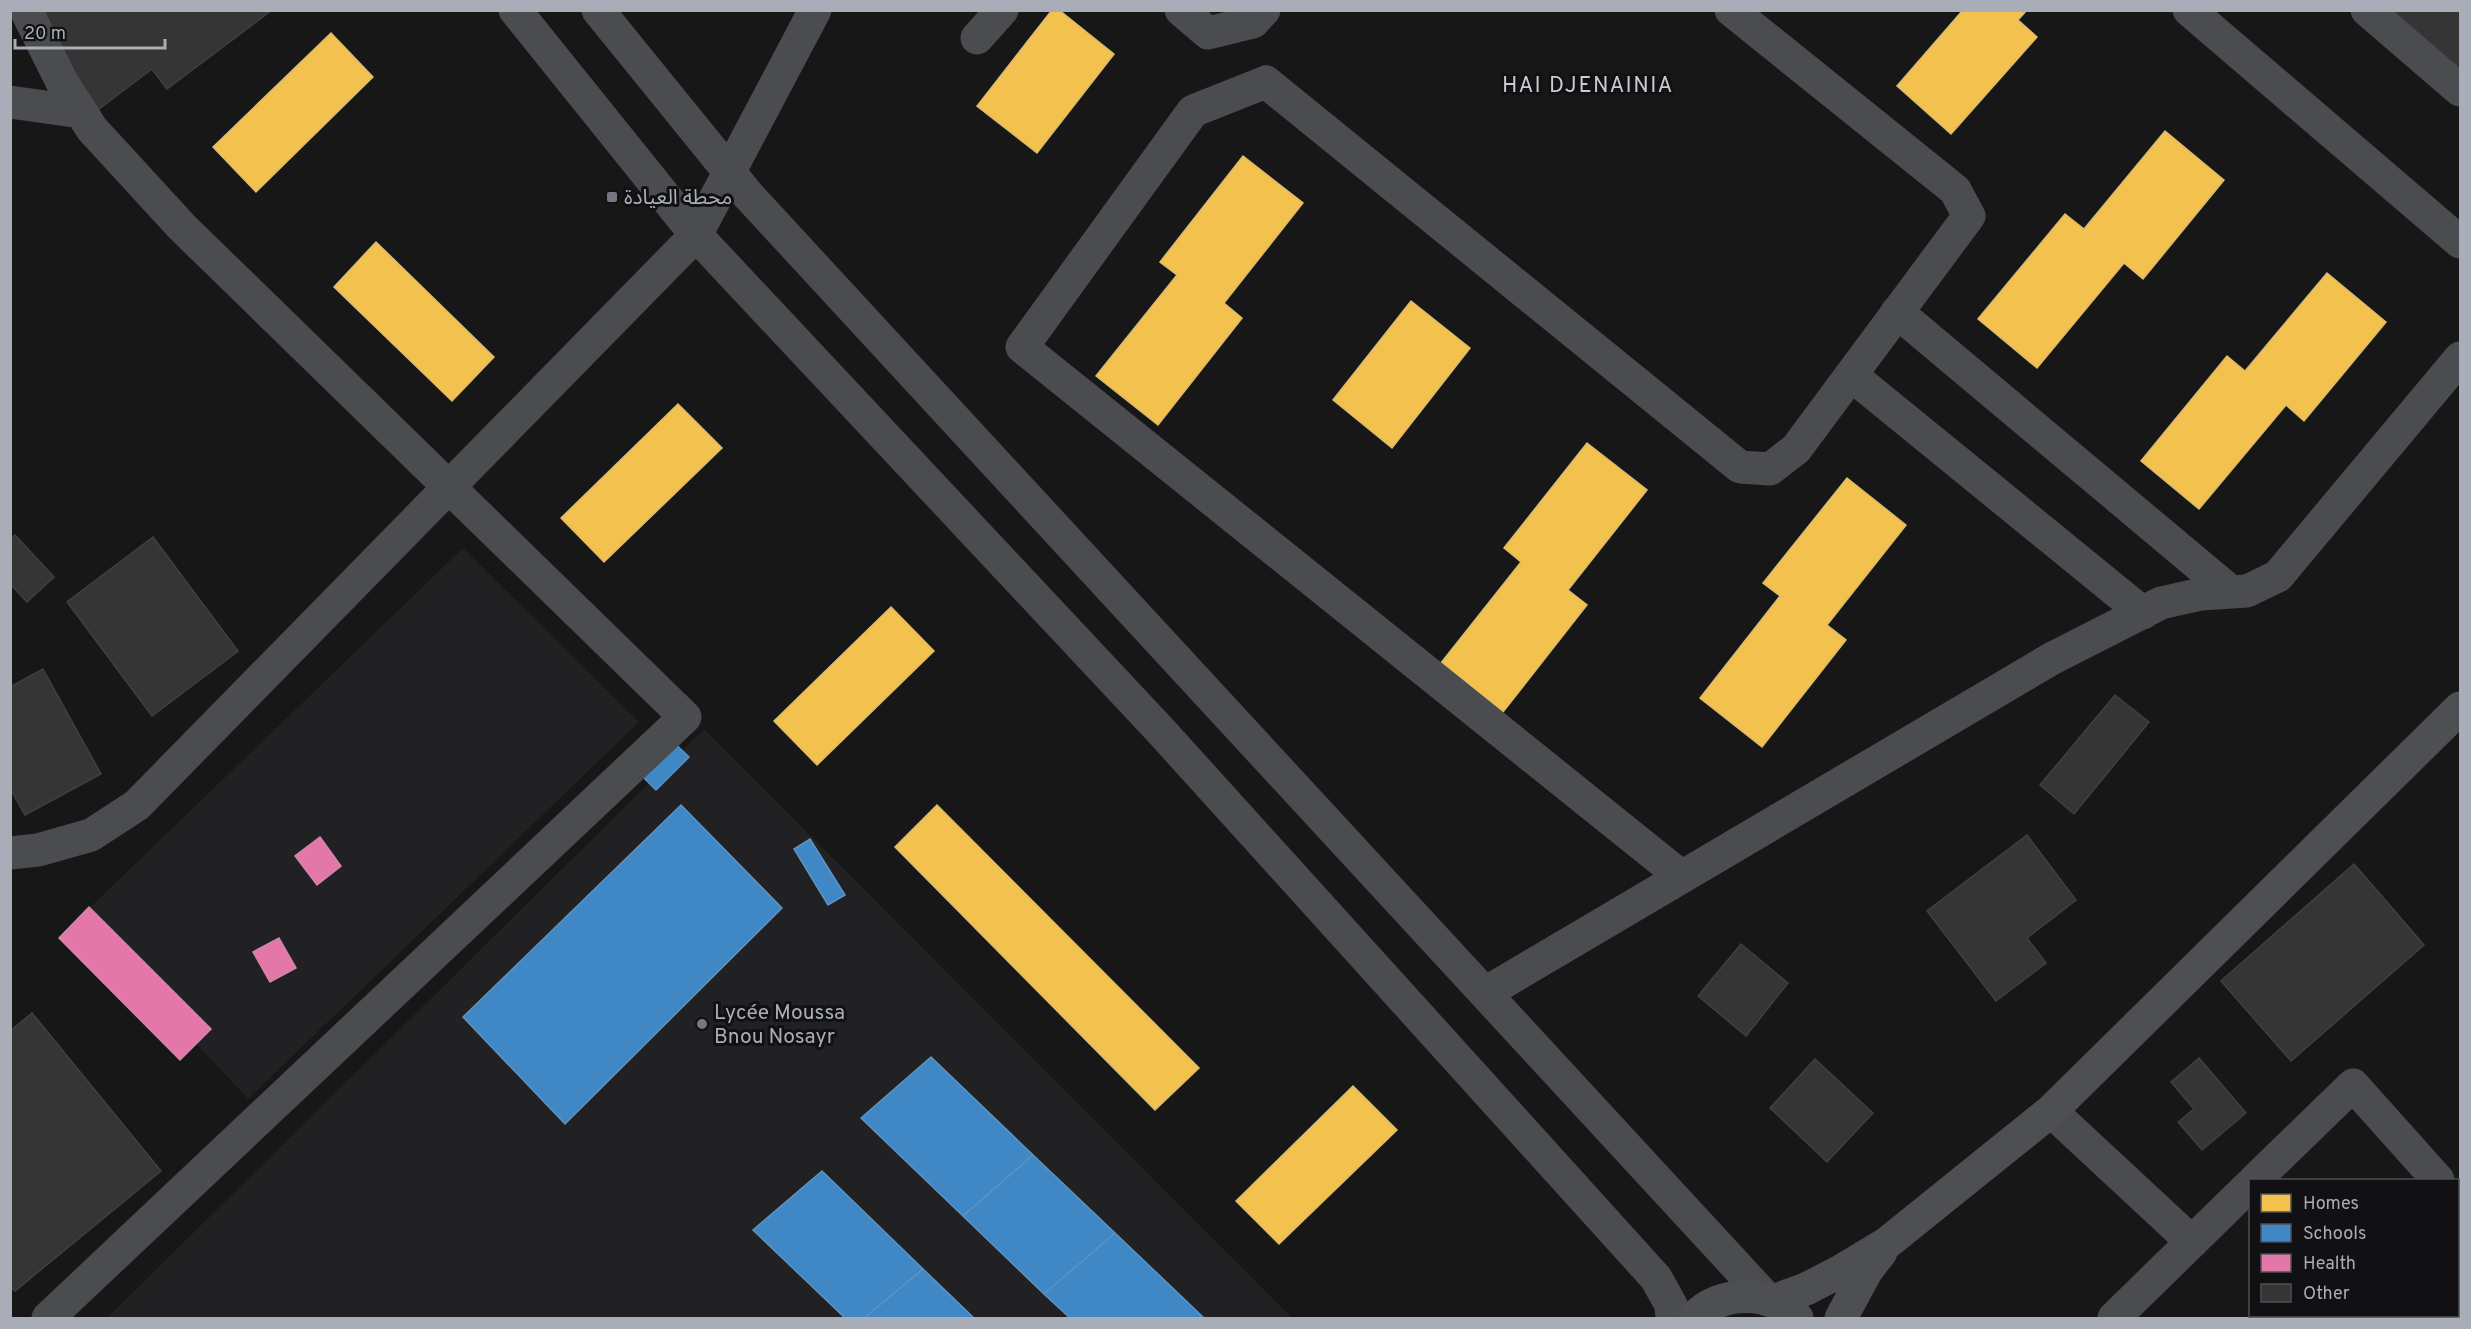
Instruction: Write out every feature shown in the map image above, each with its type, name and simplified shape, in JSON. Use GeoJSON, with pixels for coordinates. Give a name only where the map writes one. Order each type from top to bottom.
{"type":"FeatureCollection","features":[{"type":"Feature","properties":{"kind":"main road"},"geometry":{"type":"LineString","coordinates":[[1694,1318],[1699,1312],[1720,1300],[1744,1296],[1779,1306],[1887,1243],[2051,1111],[2460,708]]}},
{"type":"Feature","properties":{"kind":"main road"},"geometry":{"type":"LineString","coordinates":[[1840,1318],[1867,1270],[1887,1243]]}},
{"type":"Feature","properties":{"kind":"street"},"geometry":{"type":"LineString","coordinates":[[27,10],[62,82],[92,129],[182,227],[686,717],[48,1318]]}},
{"type":"Feature","properties":{"kind":"street"},"geometry":{"type":"LineString","coordinates":[[515,10],[696,235],[1160,730],[1656,1278],[1671,1305],[1672,1318]]}},
{"type":"Feature","properties":{"kind":"street"},"geometry":{"type":"LineString","coordinates":[[598,10],[730,174],[1779,1306]]}},
{"type":"Feature","properties":{"kind":"street"},"geometry":{"type":"LineString","coordinates":[[10,853],[38,850],[91,835],[137,806],[696,235],[815,10]]}},
{"type":"Feature","properties":{"kind":"street"},"geometry":{"type":"LineString","coordinates":[[977,38],[1002,10]]}},
{"type":"Feature","properties":{"kind":"street"},"geometry":{"type":"LineString","coordinates":[[1181,10],[1208,33],[1253,22],[1264,10]]}},
{"type":"Feature","properties":{"kind":"street"},"geometry":{"type":"LineString","coordinates":[[1682,877],[1022,347],[1194,111],[1266,82],[1740,467],[1770,469],[1796,448],[1969,216],[1955,190],[1731,10]]}},
{"type":"Feature","properties":{"kind":"street"},"geometry":{"type":"LineString","coordinates":[[2189,10],[2460,242]]}},
{"type":"Feature","properties":{"kind":"street"},"geometry":{"type":"LineString","coordinates":[[2367,10],[2460,90]]}},
{"type":"Feature","properties":{"kind":"street"},"geometry":{"type":"LineString","coordinates":[[10,102],[81,112]]}},
{"type":"Feature","properties":{"kind":"street"},"geometry":{"type":"LineString","coordinates":[[1897,312],[2231,592]]}},
{"type":"Feature","properties":{"kind":"street"},"geometry":{"type":"LineString","coordinates":[[1486,992],[2051,659],[2161,603],[2201,594],[2247,591],[2278,576],[2460,358]]}},
{"type":"Feature","properties":{"kind":"street"},"geometry":{"type":"LineString","coordinates":[[1851,375],[2143,613]]}},
{"type":"Feature","properties":{"kind":"street"},"geometry":{"type":"LineString","coordinates":[[2256,1179],[2353,1084],[2437,1179]]}},
{"type":"Feature","properties":{"kind":"street"},"geometry":{"type":"LineString","coordinates":[[2051,1111],[2192,1242]]}},
{"type":"Feature","properties":{"kind":"street"},"geometry":{"type":"LineString","coordinates":[[2114,1318],[2249,1186]]}},
{"type":"Feature","properties":{"kind":"shaded area"},"geometry":{"type":"Polygon","coordinates":[[[463,548],[639,722],[248,1099],[79,918],[463,548]]]}},
{"type":"Feature","properties":{"kind":"shaded area","name":"Lycée Moussa Bnou Nosayr"},"geometry":{"type":"Polygon","coordinates":[[[704,729],[1292,1318],[107,1318],[704,729]]]}},
{"type":"Feature","properties":{"kind":"building: Homes"},"geometry":{"type":"Polygon","coordinates":[[[1052,10],[1059,10],[1114,54],[1037,153],[977,106],[1052,10]]]}},
{"type":"Feature","properties":{"kind":"building: Homes"},"geometry":{"type":"Polygon","coordinates":[[[1963,10],[2027,10],[2018,20],[2037,37],[1951,134],[1897,86],[1963,10]]]}},
{"type":"Feature","properties":{"kind":"building: Homes"},"geometry":{"type":"Polygon","coordinates":[[[331,33],[373,77],[256,192],[213,147],[331,33]]]}},
{"type":"Feature","properties":{"kind":"building: Homes"},"geometry":{"type":"Polygon","coordinates":[[[2165,131],[2224,180],[2143,279],[2124,263],[2037,368],[1978,319],[2065,214],[2084,229],[2165,131]]]}},
{"type":"Feature","properties":{"kind":"building: Homes"},"geometry":{"type":"Polygon","coordinates":[[[1243,156],[1303,203],[1224,303],[1242,318],[1158,425],[1096,376],[1177,275],[1160,262],[1243,156]]]}},
{"type":"Feature","properties":{"kind":"building: Homes"},"geometry":{"type":"Polygon","coordinates":[[[376,242],[494,357],[452,401],[334,287],[376,242]]]}},
{"type":"Feature","properties":{"kind":"building: Homes"},"geometry":{"type":"Polygon","coordinates":[[[2327,273],[2386,322],[2304,421],[2286,405],[2199,509],[2141,461],[2227,356],[2245,371],[2327,273]]]}},
{"type":"Feature","properties":{"kind":"building: Homes"},"geometry":{"type":"Polygon","coordinates":[[[1411,301],[1470,348],[1392,448],[1333,400],[1411,301]]]}},
{"type":"Feature","properties":{"kind":"building: Homes"},"geometry":{"type":"Polygon","coordinates":[[[678,404],[722,448],[604,562],[561,518],[678,404]]]}},
{"type":"Feature","properties":{"kind":"building: Homes"},"geometry":{"type":"Polygon","coordinates":[[[1587,443],[1647,490],[1568,590],[1587,605],[1503,712],[1441,663],[1521,562],[1504,548],[1587,443]]]}},
{"type":"Feature","properties":{"kind":"building: Homes"},"geometry":{"type":"Polygon","coordinates":[[[1847,478],[1906,525],[1827,625],[1846,640],[1762,747],[1700,698],[1780,596],[1763,583],[1847,478]]]}},
{"type":"Feature","properties":{"kind":"building: Homes"},"geometry":{"type":"Polygon","coordinates":[[[891,607],[934,651],[817,765],[774,721],[891,607]]]}},
{"type":"Feature","properties":{"kind":"building: Homes"},"geometry":{"type":"Polygon","coordinates":[[[937,805],[1199,1068],[1155,1110],[895,847],[937,805]]]}},
{"type":"Feature","properties":{"kind":"building: Homes"},"geometry":{"type":"Polygon","coordinates":[[[1353,1086],[1397,1130],[1279,1244],[1236,1201],[1353,1086]]]}},
{"type":"Feature","properties":{"kind":"building: Schools"},"geometry":{"type":"Polygon","coordinates":[[[665,734],[689,757],[656,790],[633,767],[665,734]]]}},
{"type":"Feature","properties":{"kind":"building: Schools"},"geometry":{"type":"Polygon","coordinates":[[[681,805],[782,908],[565,1124],[463,1017],[681,805]]]}},
{"type":"Feature","properties":{"kind":"building: Schools"},"geometry":{"type":"Polygon","coordinates":[[[810,839],[845,895],[828,905],[794,849],[810,839]]]}},
{"type":"Feature","properties":{"kind":"building: Schools"},"geometry":{"type":"Polygon","coordinates":[[[931,1057],[1033,1155],[963,1216],[861,1118],[931,1057]]]}},
{"type":"Feature","properties":{"kind":"building: Schools"},"geometry":{"type":"Polygon","coordinates":[[[1033,1155],[1115,1233],[1044,1294],[963,1216],[1033,1155]]]}},
{"type":"Feature","properties":{"kind":"building: Schools"},"geometry":{"type":"Polygon","coordinates":[[[822,1171],[923,1269],[864,1318],[845,1318],[753,1230],[822,1171]]]}},
{"type":"Feature","properties":{"kind":"building: Schools"},"geometry":{"type":"Polygon","coordinates":[[[1115,1233],[1204,1318],[1070,1318],[1044,1294],[1115,1233]]]}},
{"type":"Feature","properties":{"kind":"building: Schools"},"geometry":{"type":"Polygon","coordinates":[[[923,1269],[974,1318],[864,1318],[923,1269]]]}},
{"type":"Feature","properties":{"kind":"building: Health"},"geometry":{"type":"Polygon","coordinates":[[[320,837],[341,866],[317,885],[295,856],[320,837]]]}},
{"type":"Feature","properties":{"kind":"building: Health"},"geometry":{"type":"Polygon","coordinates":[[[89,907],[211,1029],[180,1060],[59,938],[89,907]]]}},
{"type":"Feature","properties":{"kind":"building: Health"},"geometry":{"type":"Polygon","coordinates":[[[279,938],[296,968],[270,982],[253,952],[279,938]]]}},
{"type":"Feature","properties":{"kind":"building: Other"},"geometry":{"type":"Polygon","coordinates":[[[48,10],[272,10],[167,89],[152,69],[87,118],[23,32],[48,10]]]}},
{"type":"Feature","properties":{"kind":"building: Other"},"geometry":{"type":"Polygon","coordinates":[[[2367,10],[2460,10],[2460,71],[2367,10]]]}},
{"type":"Feature","properties":{"kind":"building: Other"},"geometry":{"type":"Polygon","coordinates":[[[15,535],[54,577],[27,602],[10,584],[10,539],[15,535]]]}},
{"type":"Feature","properties":{"kind":"building: Other"},"geometry":{"type":"Polygon","coordinates":[[[153,537],[238,651],[152,716],[67,602],[153,537]]]}},
{"type":"Feature","properties":{"kind":"building: Other"},"geometry":{"type":"Polygon","coordinates":[[[43,669],[101,774],[25,815],[10,788],[10,687],[43,669]]]}},
{"type":"Feature","properties":{"kind":"building: Other"},"geometry":{"type":"Polygon","coordinates":[[[2115,695],[2149,722],[2074,814],[2040,785],[2115,695]]]}},
{"type":"Feature","properties":{"kind":"building: Other"},"geometry":{"type":"Polygon","coordinates":[[[2027,835],[2076,900],[2027,938],[2046,963],[1996,1001],[1927,911],[2027,835]]]}},
{"type":"Feature","properties":{"kind":"building: Other"},"geometry":{"type":"Polygon","coordinates":[[[2354,864],[2424,945],[2291,1061],[2221,981],[2354,864]]]}},
{"type":"Feature","properties":{"kind":"building: Other"},"geometry":{"type":"Polygon","coordinates":[[[1741,944],[1788,983],[1746,1036],[1698,996],[1741,944]]]}},
{"type":"Feature","properties":{"kind":"building: Other"},"geometry":{"type":"Polygon","coordinates":[[[32,1013],[161,1171],[15,1291],[10,1286],[10,1031],[32,1013]]]}},
{"type":"Feature","properties":{"kind":"building: Other"},"geometry":{"type":"Polygon","coordinates":[[[2199,1058],[2246,1113],[2202,1150],[2178,1122],[2194,1109],[2171,1082],[2199,1058]]]}},
{"type":"Feature","properties":{"kind":"building: Other"},"geometry":{"type":"Polygon","coordinates":[[[1815,1059],[1873,1113],[1827,1162],[1770,1108],[1815,1059]]]}},
{"type":"Feature","properties":{"kind":"place","name":"محطة العيادة"},"geometry":{"type":"Point","coordinates":[612,197]}},
{"type":"Feature","properties":{"kind":"place","name":"Lycée Moussa Bnou Nosayr"},"geometry":{"type":"Point","coordinates":[702,1024]}},
{"type":"Feature","properties":{"kind":"district","name":"HAI DJENAINIA"},"geometry":{"type":"Point","coordinates":[1588,84]}}]}
